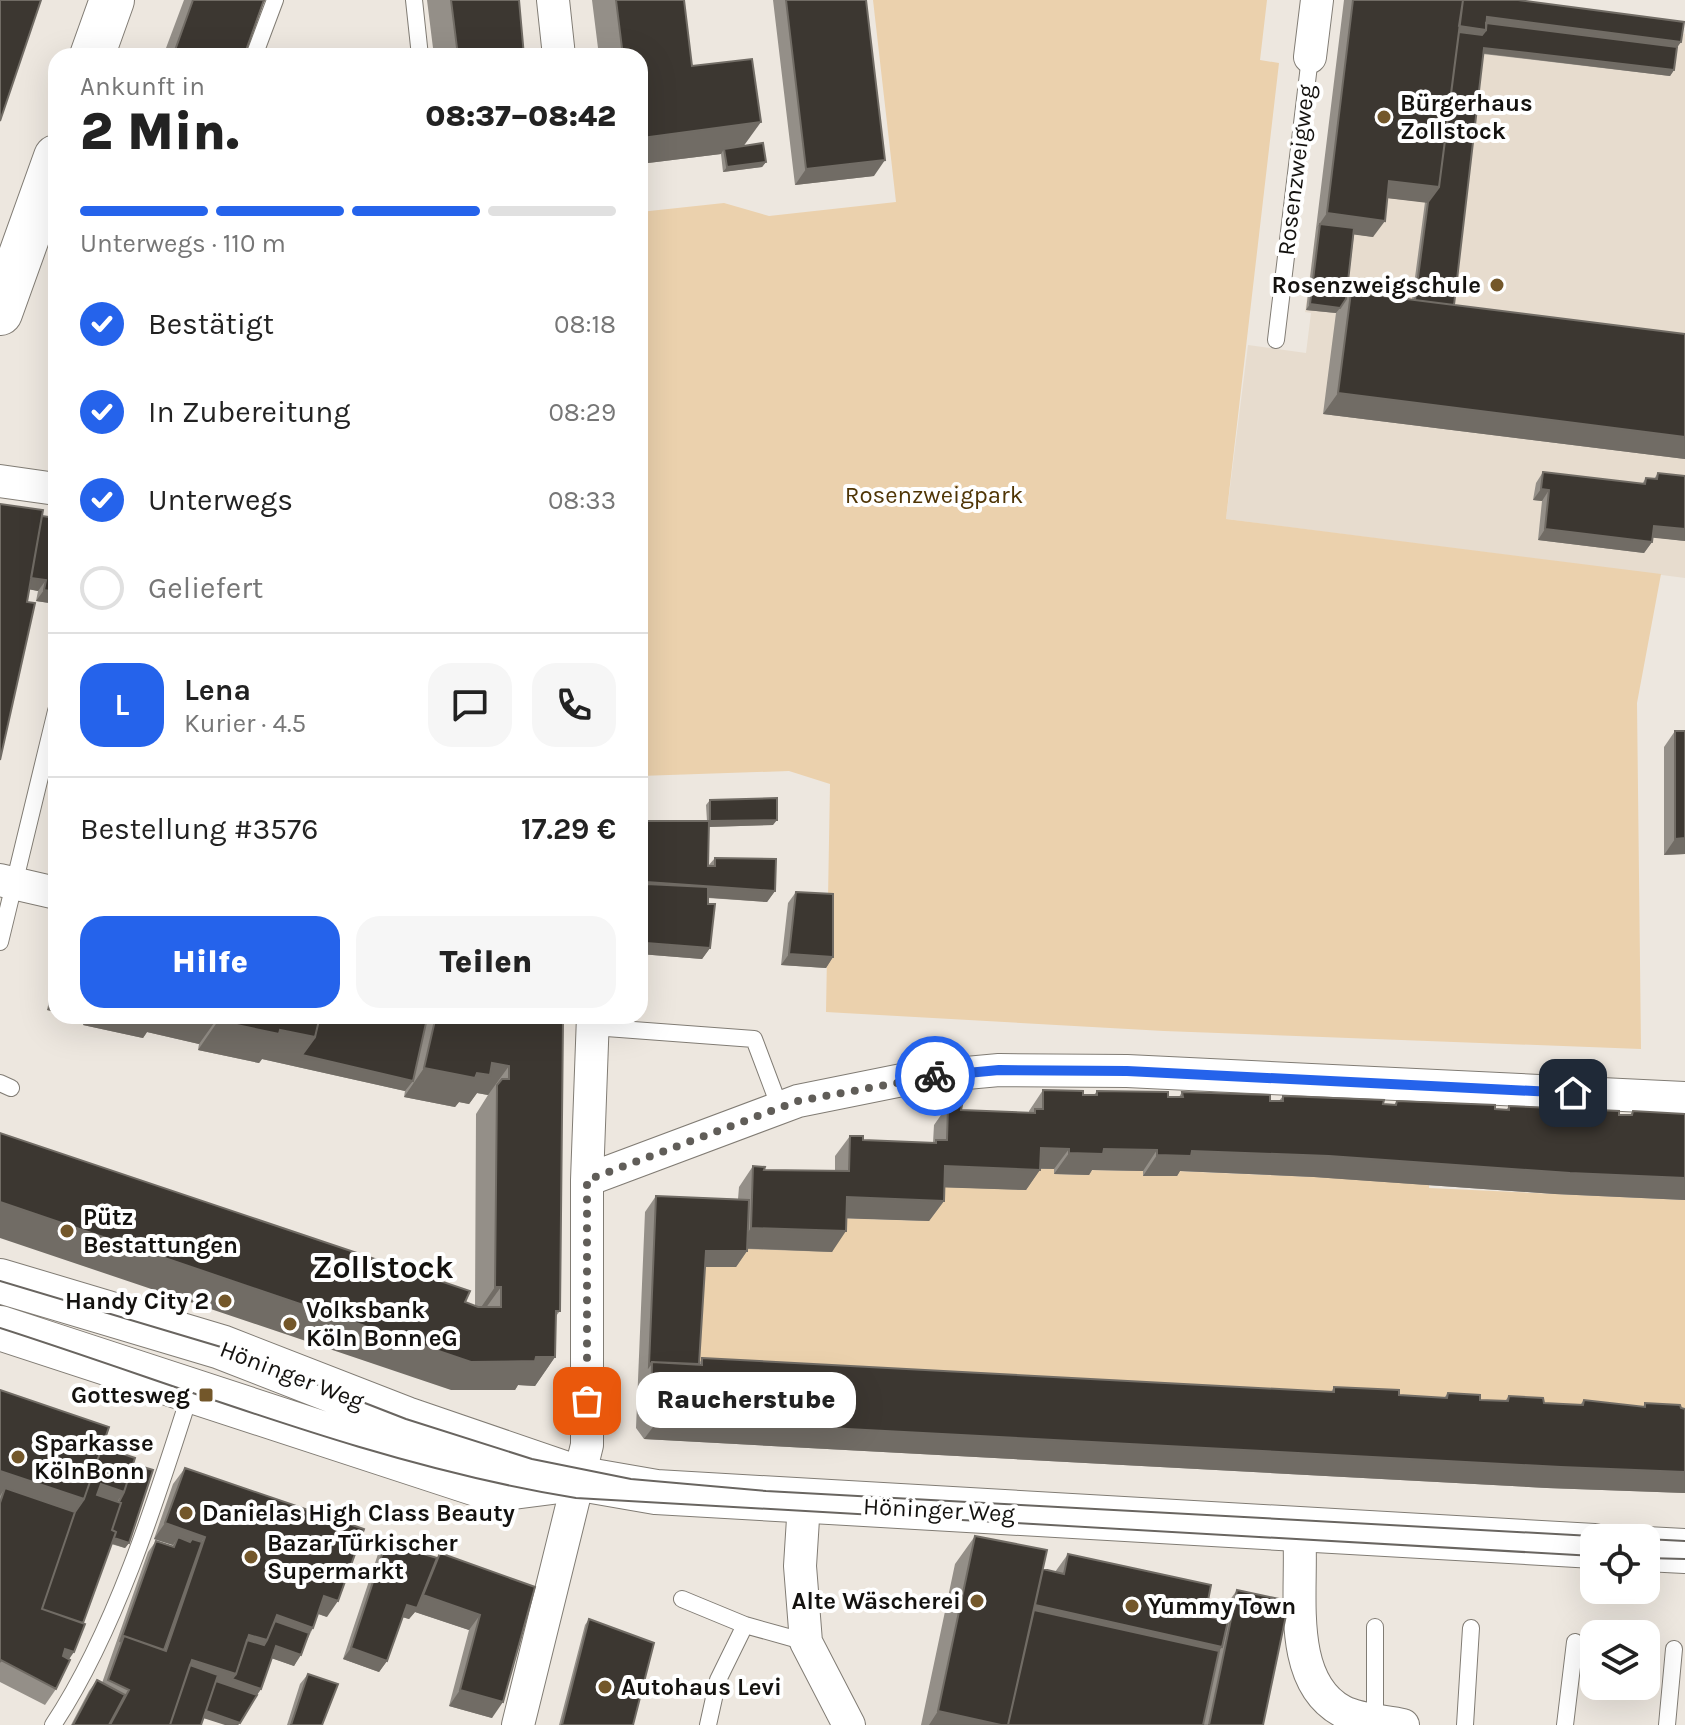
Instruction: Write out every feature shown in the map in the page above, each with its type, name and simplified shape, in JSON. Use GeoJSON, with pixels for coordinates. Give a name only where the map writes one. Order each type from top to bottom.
{"type":"FeatureCollection","features":[{"type":"Feature","properties":{"kind":"street"},"geometry":{"type":"LineString","coordinates":[[95,48],[112,0]]}},
{"type":"Feature","properties":{"kind":"street"},"geometry":{"type":"LineString","coordinates":[[553,0],[558,48]]}},
{"type":"Feature","properties":{"kind":"street","name":"Rosenzweigweg"},"geometry":{"type":"LineString","coordinates":[[1310,57],[1317,0]]}},
{"type":"Feature","properties":{"kind":"street"},"geometry":{"type":"LineString","coordinates":[[0,313],[48,179]]}},
{"type":"Feature","properties":{"kind":"street"},"geometry":{"type":"LineString","coordinates":[[0,481],[48,488]]}},
{"type":"Feature","properties":{"kind":"street"},"geometry":{"type":"LineString","coordinates":[[6,882],[48,891]]}},
{"type":"Feature","properties":{"kind":"street"},"geometry":{"type":"LineString","coordinates":[[518,1725],[587,1445],[587,1180],[593,1024]]}},
{"type":"Feature","properties":{"kind":"street"},"geometry":{"type":"LineString","coordinates":[[587,1180],[780,1108],[912,1078],[999,1070],[1127,1071],[1685,1098]]}},
{"type":"Feature","properties":{"kind":"street","name":"Höninger Weg"},"geometry":{"type":"LineString","coordinates":[[0,1281],[221,1347],[406,1419],[581,1479],[656,1492],[804,1503],[1580,1545]]}},
{"type":"Feature","properties":{"kind":"street","name":"Höninger Weg"},"geometry":{"type":"LineString","coordinates":[[0,1328],[486,1487],[497,1489],[581,1479]]}},
{"type":"Feature","properties":{"kind":"street"},"geometry":{"type":"LineString","coordinates":[[804,1503],[800,1566],[806,1642],[849,1725]]}},
{"type":"Feature","properties":{"kind":"street"},"geometry":{"type":"LineString","coordinates":[[1299,1530],[1305,1656],[1317,1691],[1343,1712],[1389,1722]]}},
{"type":"Feature","properties":{"kind":"street"},"geometry":{"type":"LineString","coordinates":[[1660,1550],[1685,1551]]}},
{"type":"Feature","properties":{"kind":"lane"},"geometry":{"type":"LineString","coordinates":[[257,48],[275,0]]}},
{"type":"Feature","properties":{"kind":"lane"},"geometry":{"type":"LineString","coordinates":[[414,0],[419,48]]}},
{"type":"Feature","properties":{"kind":"lane","name":"Rosenzweigweg"},"geometry":{"type":"LineString","coordinates":[[1276,340],[1310,57]]}},
{"type":"Feature","properties":{"kind":"lane"},"geometry":{"type":"LineString","coordinates":[[0,942],[6,882],[48,738]]}},
{"type":"Feature","properties":{"kind":"lane"},"geometry":{"type":"LineString","coordinates":[[620,1024],[754,1039],[780,1108]]}},
{"type":"Feature","properties":{"kind":"lane"},"geometry":{"type":"LineString","coordinates":[[53,1725],[88,1669],[162,1482],[191,1390]]}},
{"type":"Feature","properties":{"kind":"lane"},"geometry":{"type":"LineString","coordinates":[[682,1599],[745,1625],[806,1642]]}},
{"type":"Feature","properties":{"kind":"lane"},"geometry":{"type":"LineString","coordinates":[[708,1725],[718,1680],[745,1625]]}},
{"type":"Feature","properties":{"kind":"lane"},"geometry":{"type":"LineString","coordinates":[[1375,1627],[1389,1722]]}},
{"type":"Feature","properties":{"kind":"lane"},"geometry":{"type":"LineString","coordinates":[[1465,1725],[1471,1628]]}},
{"type":"Feature","properties":{"kind":"lane"},"geometry":{"type":"LineString","coordinates":[[1565,1725],[1575,1642]]}},
{"type":"Feature","properties":{"kind":"lane"},"geometry":{"type":"LineString","coordinates":[[1667,1725],[1674,1649]]}},
{"type":"Feature","properties":{"kind":"shaded area","name":"Rosenzweigschule"},"geometry":{"type":"Polygon","coordinates":[[[1453,3],[1685,34],[1685,578],[1226,519],[1248,345],[1306,353],[1311,313],[1305,312],[1316,229],[1373,236],[1378,197],[1428,202],[1453,3]]]}},
{"type":"Feature","properties":{"kind":"green space","name":"Rosenzweigpark"},"geometry":{"type":"Polygon","coordinates":[[[873,0],[1267,0],[1260,60],[1279,63],[1226,519],[1661,574],[1637,703],[1641,1049],[1164,1031],[826,1012],[830,784],[789,771],[648,776],[648,211],[724,203],[769,216],[896,202],[873,0]]]}},
{"type":"Feature","properties":{"kind":"green space"},"geometry":{"type":"Polygon","coordinates":[[[1027,1168],[1054,1169],[1055,1174],[1088,1175],[1089,1170],[1143,1171],[1143,1176],[1176,1176],[1177,1171],[1429,1182],[1429,1188],[1685,1200],[1685,1430],[688,1379],[694,1267],[736,1248],[833,1218],[929,1221],[931,1187],[1027,1168]]]}},
{"type":"Feature","properties":{"kind":"building"},"geometry":{"type":"Polygon","coordinates":[[[0,0],[41,0],[0,121],[0,0]]]}},
{"type":"Feature","properties":{"kind":"building"},"geometry":{"type":"Polygon","coordinates":[[[193,0],[264,0],[247,48],[176,48],[193,0]]]}},
{"type":"Feature","properties":{"kind":"building"},"geometry":{"type":"Polygon","coordinates":[[[451,0],[519,0],[523,48],[457,48],[451,0]]]}},
{"type":"Feature","properties":{"kind":"building"},"geometry":{"type":"Polygon","coordinates":[[[616,0],[684,0],[692,66],[752,59],[761,122],[648,137],[648,48],[622,48],[616,0]]]}},
{"type":"Feature","properties":{"kind":"building"},"geometry":{"type":"Polygon","coordinates":[[[786,0],[866,0],[885,160],[806,169],[786,0]]]}},
{"type":"Feature","properties":{"kind":"building","name":"Bürgerhaus Zollstock"},"geometry":{"type":"Polygon","coordinates":[[[1353,0],[1463,0],[1439,187],[1389,181],[1385,221],[1327,213],[1353,0]]]}},
{"type":"Feature","properties":{"kind":"building"},"geometry":{"type":"Polygon","coordinates":[[[1463,0],[1518,0],[1684,22],[1681,42],[1487,17],[1486,30],[1459,26],[1463,0]]]}},
{"type":"Feature","properties":{"kind":"building"},"geometry":{"type":"Polygon","coordinates":[[[1486,23],[1677,47],[1674,70],[1484,48],[1454,305],[1415,300],[1428,202],[1439,187],[1459,32],[1482,35],[1486,23]]]}},
{"type":"Feature","properties":{"kind":"building"},"geometry":{"type":"Polygon","coordinates":[[[763,143],[766,162],[727,167],[724,149],[763,143]]]}},
{"type":"Feature","properties":{"kind":"building"},"geometry":{"type":"Polygon","coordinates":[[[1320,224],[1354,228],[1346,299],[1340,308],[1310,304],[1320,224]]]}},
{"type":"Feature","properties":{"kind":"building"},"geometry":{"type":"Polygon","coordinates":[[[1351,292],[1685,334],[1685,437],[1338,393],[1351,292]]]}},
{"type":"Feature","properties":{"kind":"building"},"geometry":{"type":"Polygon","coordinates":[[[1543,472],[1645,484],[1646,478],[1657,479],[1658,473],[1685,476],[1685,529],[1654,526],[1652,542],[1545,529],[1549,490],[1541,489],[1543,472]]]}},
{"type":"Feature","properties":{"kind":"building"},"geometry":{"type":"Polygon","coordinates":[[[0,504],[43,510],[27,602],[35,603],[0,760],[0,504]]]}},
{"type":"Feature","properties":{"kind":"building"},"geometry":{"type":"Polygon","coordinates":[[[42,516],[48,517],[48,591],[44,590],[46,580],[31,578],[42,516]]]}},
{"type":"Feature","properties":{"kind":"building"},"geometry":{"type":"Polygon","coordinates":[[[1675,731],[1685,731],[1685,838],[1675,839],[1675,731]]]}},
{"type":"Feature","properties":{"kind":"building"},"geometry":{"type":"Polygon","coordinates":[[[777,798],[777,820],[710,821],[710,800],[777,798]]]}},
{"type":"Feature","properties":{"kind":"building"},"geometry":{"type":"Polygon","coordinates":[[[648,821],[709,821],[708,866],[715,866],[715,858],[776,859],[775,891],[648,882],[648,821]]]}},
{"type":"Feature","properties":{"kind":"building"},"geometry":{"type":"Polygon","coordinates":[[[648,884],[708,887],[708,904],[715,904],[710,948],[648,943],[648,884]]]}},
{"type":"Feature","properties":{"kind":"building"},"geometry":{"type":"Polygon","coordinates":[[[796,892],[833,894],[833,957],[789,954],[796,892]]]}},
{"type":"Feature","properties":{"kind":"building"},"geometry":{"type":"Polygon","coordinates":[[[232,1024],[318,1024],[315,1037],[280,1030],[279,1034],[232,1024]]]}},
{"type":"Feature","properties":{"kind":"building"},"geometry":{"type":"Polygon","coordinates":[[[318,1024],[426,1024],[413,1081],[302,1055],[315,1037],[318,1024]]]}},
{"type":"Feature","properties":{"kind":"building"},"geometry":{"type":"Polygon","coordinates":[[[434,1024],[563,1024],[560,1311],[556,1311],[555,1357],[536,1357],[535,1361],[471,1362],[0,1202],[0,1133],[470,1291],[465,1302],[478,1307],[501,1307],[501,1287],[495,1287],[497,1085],[502,1079],[509,1079],[509,1066],[492,1063],[490,1075],[477,1073],[475,1078],[424,1068],[434,1024]]]}},
{"type":"Feature","properties":{"kind":"building"},"geometry":{"type":"Polygon","coordinates":[[[1043,1090],[1083,1091],[1083,1095],[1097,1095],[1097,1091],[1168,1092],[1168,1097],[1183,1097],[1182,1092],[1270,1095],[1270,1101],[1283,1101],[1283,1096],[1384,1100],[1383,1104],[1396,1105],[1397,1101],[1495,1105],[1495,1109],[1509,1110],[1509,1106],[1619,1111],[1619,1115],[1632,1115],[1633,1111],[1685,1114],[1685,1178],[1329,1156],[1192,1151],[1191,1156],[1157,1155],[1157,1150],[1104,1149],[1103,1154],[1041,1148],[1040,1170],[945,1166],[944,1201],[847,1197],[846,1231],[751,1228],[753,1166],[765,1167],[764,1170],[849,1171],[850,1136],[863,1136],[863,1140],[936,1143],[936,1140],[947,1140],[948,1105],[962,1105],[961,1110],[1035,1113],[1035,1109],[1043,1109],[1043,1090]]]}},
{"type":"Feature","properties":{"kind":"building"},"geometry":{"type":"Polygon","coordinates":[[[656,1196],[749,1200],[747,1251],[706,1251],[699,1364],[652,1362],[649,1366],[656,1196]]]}},
{"type":"Feature","properties":{"kind":"building"},"geometry":{"type":"Polygon","coordinates":[[[702,1358],[1334,1392],[1334,1387],[1399,1390],[1399,1395],[1447,1398],[1448,1393],[1480,1395],[1480,1400],[1508,1401],[1509,1396],[1543,1398],[1544,1403],[1583,1405],[1584,1400],[1645,1407],[1645,1403],[1680,1405],[1685,1409],[1685,1472],[659,1419],[651,1407],[652,1362],[702,1365],[702,1358]]]}},
{"type":"Feature","properties":{"kind":"building"},"geometry":{"type":"Polygon","coordinates":[[[0,1390],[109,1427],[84,1499],[0,1471],[0,1390]]]}},
{"type":"Feature","properties":{"kind":"building"},"geometry":{"type":"Polygon","coordinates":[[[102,1447],[135,1458],[124,1492],[101,1484],[97,1495],[121,1503],[112,1530],[116,1532],[83,1623],[42,1609],[75,1512],[84,1499],[102,1447]]]}},
{"type":"Feature","properties":{"kind":"building"},"geometry":{"type":"Polygon","coordinates":[[[133,1464],[153,1470],[129,1543],[114,1538],[116,1532],[112,1530],[133,1464]]]}},
{"type":"Feature","properties":{"kind":"building"},"geometry":{"type":"Polygon","coordinates":[[[185,1468],[364,1529],[338,1601],[324,1596],[313,1628],[277,1615],[267,1640],[249,1635],[236,1674],[192,1660],[170,1725],[110,1725],[129,1690],[108,1680],[124,1636],[166,1651],[205,1537],[165,1523],[185,1468]]]}},
{"type":"Feature","properties":{"kind":"building"},"geometry":{"type":"Polygon","coordinates":[[[5,1488],[75,1512],[42,1609],[85,1624],[74,1652],[65,1649],[63,1656],[70,1660],[56,1689],[0,1662],[0,1503],[5,1488]]]}},
{"type":"Feature","properties":{"kind":"building"},"geometry":{"type":"Polygon","coordinates":[[[975,1536],[1047,1550],[1008,1725],[938,1711],[975,1536]]]}},
{"type":"Feature","properties":{"kind":"building"},"geometry":{"type":"Polygon","coordinates":[[[178,1537],[190,1542],[192,1539],[202,1542],[164,1650],[124,1636],[120,1642],[156,1541],[174,1547],[178,1537]]]}},
{"type":"Feature","properties":{"kind":"building"},"geometry":{"type":"Polygon","coordinates":[[[386,1543],[437,1558],[417,1608],[407,1605],[387,1661],[351,1648],[386,1543]]]}},
{"type":"Feature","properties":{"kind":"building"},"geometry":{"type":"Polygon","coordinates":[[[440,1553],[535,1587],[503,1702],[460,1690],[480,1615],[423,1595],[440,1553]]]}},
{"type":"Feature","properties":{"kind":"building"},"geometry":{"type":"Polygon","coordinates":[[[1068,1554],[1211,1585],[1205,1616],[1228,1621],[1222,1647],[1035,1605],[1043,1569],[1064,1574],[1068,1554]]]}},
{"type":"Feature","properties":{"kind":"building"},"geometry":{"type":"Polygon","coordinates":[[[1237,1590],[1289,1601],[1263,1725],[1209,1725],[1237,1590]]]}},
{"type":"Feature","properties":{"kind":"building"},"geometry":{"type":"Polygon","coordinates":[[[1034,1610],[1219,1651],[1203,1725],[1008,1725],[1034,1610]]]}},
{"type":"Feature","properties":{"kind":"building","name":"Autohaus Levi"},"geometry":{"type":"Polygon","coordinates":[[[589,1619],[654,1643],[633,1725],[562,1725],[589,1619]]]}},
{"type":"Feature","properties":{"kind":"building"},"geometry":{"type":"Polygon","coordinates":[[[275,1621],[309,1633],[301,1655],[276,1646],[261,1689],[232,1679],[247,1640],[264,1645],[275,1621]]]}},
{"type":"Feature","properties":{"kind":"building"},"geometry":{"type":"Polygon","coordinates":[[[190,1665],[218,1675],[201,1725],[170,1725],[190,1665]]]}},
{"type":"Feature","properties":{"kind":"building"},"geometry":{"type":"Polygon","coordinates":[[[308,1674],[338,1684],[322,1725],[291,1725],[308,1674]]]}},
{"type":"Feature","properties":{"kind":"building"},"geometry":{"type":"Polygon","coordinates":[[[97,1680],[125,1695],[109,1725],[73,1725],[97,1680]]]}},
{"type":"Feature","properties":{"kind":"building"},"geometry":{"type":"Polygon","coordinates":[[[216,1681],[257,1695],[240,1723],[206,1711],[216,1681]]]}},
{"type":"Feature","properties":{"kind":"tram line"},"geometry":{"type":"LineString","coordinates":[[0,1281],[221,1347],[406,1419],[532,1459],[631,1479],[766,1491],[1580,1535]]}},
{"type":"Feature","properties":{"kind":"tram line"},"geometry":{"type":"LineString","coordinates":[[0,1328],[357,1446],[429,1467],[576,1498],[1580,1555]]}},
{"type":"Feature","properties":{"kind":"tram line"},"geometry":{"type":"LineString","coordinates":[[1660,1540],[1685,1541]]}},
{"type":"Feature","properties":{"kind":"tram line"},"geometry":{"type":"LineString","coordinates":[[1660,1558],[1685,1559]]}},
{"type":"Feature","properties":{"kind":"way so far"},"geometry":{"type":"LineString","coordinates":[[587,1401],[587,1180],[798,1101],[935,1076]]}},
{"type":"Feature","properties":{"kind":"place","name":"Bürgerhaus Zollstock"},"geometry":{"type":"Point","coordinates":[1384,117]}},
{"type":"Feature","properties":{"kind":"place","name":"Rosenzweigschule"},"geometry":{"type":"Point","coordinates":[1497,285]}},
{"type":"Feature","properties":{"kind":"place","name":"Pütz Bestattungen"},"geometry":{"type":"Point","coordinates":[67,1231]}},
{"type":"Feature","properties":{"kind":"place","name":"Handy City 2"},"geometry":{"type":"Point","coordinates":[225,1301]}},
{"type":"Feature","properties":{"kind":"place","name":"Volksbank Köln Bonn eG"},"geometry":{"type":"Point","coordinates":[290,1324]}},
{"type":"Feature","properties":{"kind":"place","name":"Gottesweg"},"geometry":{"type":"Point","coordinates":[206,1395]}},
{"type":"Feature","properties":{"kind":"place","name":"Raucherstube"},"geometry":{"type":"Point","coordinates":[587,1401]}},
{"type":"Feature","properties":{"kind":"place","name":"Sparkasse KölnBonn"},"geometry":{"type":"Point","coordinates":[18,1457]}},
{"type":"Feature","properties":{"kind":"place","name":"Danielas High Class Beauty"},"geometry":{"type":"Point","coordinates":[186,1513]}},
{"type":"Feature","properties":{"kind":"place","name":"Bazar Türkischer Supermarkt"},"geometry":{"type":"Point","coordinates":[251,1557]}},
{"type":"Feature","properties":{"kind":"place","name":"Alte Wäscherei"},"geometry":{"type":"Point","coordinates":[977,1601]}},
{"type":"Feature","properties":{"kind":"place","name":"Yummy Town"},"geometry":{"type":"Point","coordinates":[1132,1606]}},
{"type":"Feature","properties":{"kind":"place","name":"Autohaus Levi"},"geometry":{"type":"Point","coordinates":[605,1687]}},
{"type":"Feature","properties":{"kind":"district","name":"Zollstock"},"geometry":{"type":"Point","coordinates":[383,1267]}},
{"type":"Feature","properties":{"kind":"route"},"geometry":{"type":"LineString","coordinates":[[935,1076],[999,1070],[1127,1071],[1573,1093]]}}]}
